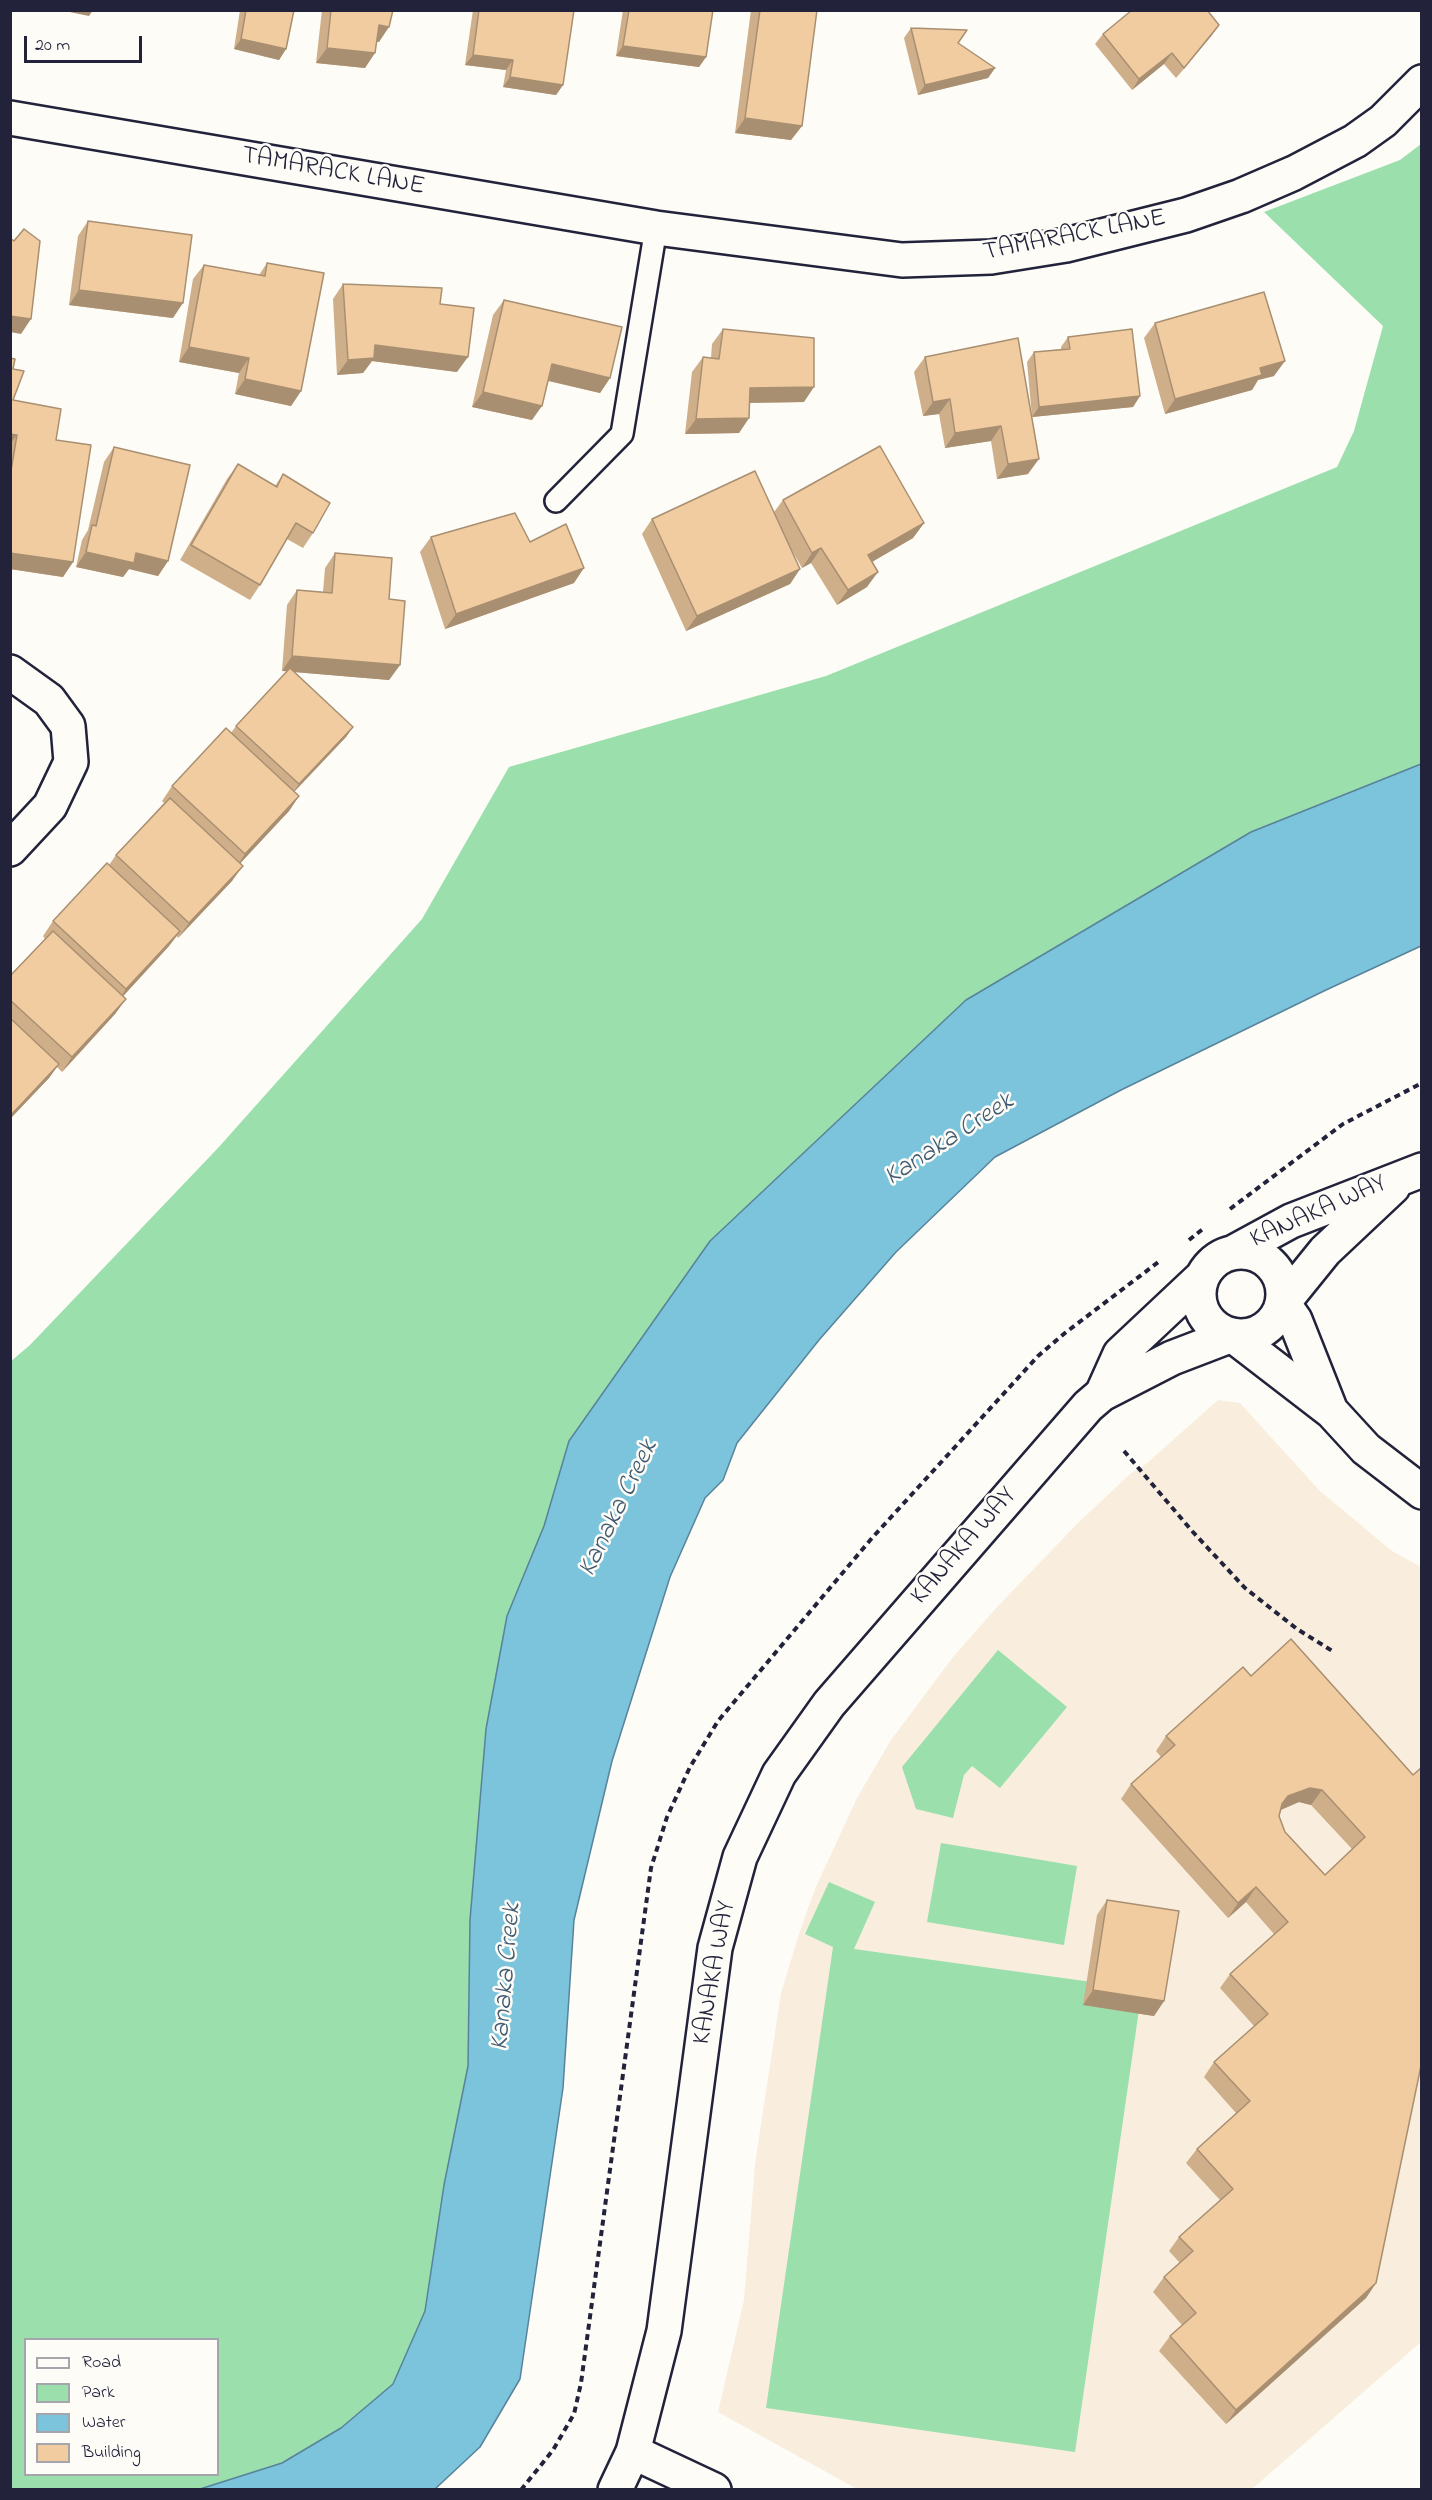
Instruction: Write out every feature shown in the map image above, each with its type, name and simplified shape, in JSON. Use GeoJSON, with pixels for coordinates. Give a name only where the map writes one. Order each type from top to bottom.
{"type":"FeatureCollection","features":[{"type":"Feature","properties":{"kind":"main road","name":"TAMARACK LANE"},"geometry":{"type":"LineString","coordinates":[[10,118],[656,228],[902,260],[990,257],[1066,245],[1186,215],[1241,196],[1294,173],[1355,141],[1371,130],[1422,82]]}},
{"type":"Feature","properties":{"kind":"main road"},"geometry":{"type":"LineString","coordinates":[[10,672],[49,700],[68,726],[71,762],[50,806],[10,849]]}},
{"type":"Feature","properties":{"kind":"main road","name":"KANAKA WAY"},"geometry":{"type":"LineString","coordinates":[[1234,1252],[1291,1221],[1413,1172]]}},
{"type":"Feature","properties":{"kind":"main road","name":"KANAKA WAY"},"geometry":{"type":"LineString","coordinates":[[1282,1303],[1325,1251],[1413,1172]]}},
{"type":"Feature","properties":{"kind":"main road"},"geometry":{"type":"LineString","coordinates":[[1232,1335],[1250,1335],[1267,1328],[1278,1314],[1282,1303],[1283,1287],[1278,1272],[1267,1260],[1253,1253],[1234,1252],[1215,1260],[1203,1276],[1199,1295],[1202,1310],[1210,1323],[1232,1335],[1332,1412],[1366,1449],[1421,1490]]}},
{"type":"Feature","properties":{"kind":"main road","name":"KANAKA WAY"},"geometry":{"type":"LineString","coordinates":[[1101,1394],[1120,1354],[1203,1276]]}},
{"type":"Feature","properties":{"kind":"main road"},"geometry":{"type":"LineString","coordinates":[[1282,1303],[1295,1320],[1332,1412]]}},
{"type":"Feature","properties":{"kind":"main road","name":"KANAKA WAY"},"geometry":{"type":"LineString","coordinates":[[615,2490],[633,2452],[664,2331],[715,1948],[740,1857],[779,1774],[829,1704],[1088,1406],[1101,1394],[1172,1358],[1232,1335]]}},
{"type":"Feature","properties":{"kind":"main road"},"geometry":{"type":"LineString","coordinates":[[633,2452],[714,2490]]}},
{"type":"Feature","properties":{"kind":"lane"},"geometry":{"type":"LineString","coordinates":[[556,501],[622,434],[656,228]]}},
{"type":"Feature","properties":{"kind":"path"},"geometry":{"type":"LineString","coordinates":[[1124,1450],[1199,1539],[1245,1588],[1297,1629],[1334,1652]]}},
{"type":"Feature","properties":{"kind":"shaded area"},"geometry":{"type":"Polygon","coordinates":[[[1218,1400],[1240,1403],[1319,1490],[1392,1551],[1421,1567],[1421,2342],[1252,2489],[857,2489],[718,2412],[744,2300],[755,2164],[781,1993],[799,1934],[815,1889],[857,1798],[891,1740],[953,1657],[998,1606],[1078,1523],[1130,1474],[1146,1464],[1218,1400]]]}},
{"type":"Feature","properties":{"kind":"green space"},"geometry":{"type":"Polygon","coordinates":[[[1421,144],[1421,764],[1251,832],[966,1000],[710,1241],[569,1441],[544,1526],[470,1920],[468,2066],[444,2185],[425,2311],[393,2384],[341,2428],[282,2463],[200,2489],[11,2489],[10,1362],[30,1345],[218,1148],[422,919],[509,767],[826,676],[1337,467],[1354,431],[1383,326],[1264,212],[1400,160],[1421,144]]]}},
{"type":"Feature","properties":{"kind":"green space"},"geometry":{"type":"Polygon","coordinates":[[[998,1650],[1067,1707],[1000,1788],[972,1766],[964,1775],[953,1818],[916,1809],[902,1767],[998,1650]]]}},
{"type":"Feature","properties":{"kind":"green space"},"geometry":{"type":"Polygon","coordinates":[[[941,1843],[1077,1866],[1064,1945],[927,1922],[941,1843]]]}},
{"type":"Feature","properties":{"kind":"green space"},"geometry":{"type":"Polygon","coordinates":[[[829,1882],[875,1902],[854,1949],[1142,1989],[1075,2452],[766,2408],[833,1947],[805,1934],[829,1882]]]}},
{"type":"Feature","properties":{"kind":"water","name":"Kanaka Creek"},"geometry":{"type":"Polygon","coordinates":[[[1421,764],[1421,946],[1121,1090],[995,1157],[896,1252],[819,1340],[737,1443],[723,1480],[705,1498],[670,1577],[612,1761],[574,1920],[563,2088],[520,2379],[480,2447],[435,2489],[200,2489],[282,2463],[341,2428],[393,2384],[425,2311],[444,2185],[468,2066],[470,1920],[486,1729],[507,1616],[544,1526],[569,1441],[710,1241],[966,1000],[1251,832],[1421,764]]]}},
{"type":"Feature","properties":{"kind":"building"},"geometry":{"type":"Polygon","coordinates":[[[246,10],[294,10],[286,49],[241,39],[246,10]]]}},
{"type":"Feature","properties":{"kind":"building"},"geometry":{"type":"Polygon","coordinates":[[[331,10],[393,10],[389,27],[379,25],[375,53],[327,48],[331,10]]]}},
{"type":"Feature","properties":{"kind":"building"},"geometry":{"type":"Polygon","coordinates":[[[479,10],[574,10],[563,85],[510,77],[513,60],[473,55],[479,10]]]}},
{"type":"Feature","properties":{"kind":"building"},"geometry":{"type":"Polygon","coordinates":[[[629,10],[713,10],[706,57],[623,46],[629,10]]]}},
{"type":"Feature","properties":{"kind":"building"},"geometry":{"type":"Polygon","coordinates":[[[760,10],[817,10],[802,126],[745,118],[760,10]]]}},
{"type":"Feature","properties":{"kind":"building"},"geometry":{"type":"Polygon","coordinates":[[[1132,10],[1207,10],[1219,25],[1184,68],[1172,53],[1139,79],[1103,34],[1132,10]]]}},
{"type":"Feature","properties":{"kind":"building"},"geometry":{"type":"Polygon","coordinates":[[[911,28],[967,30],[958,43],[995,68],[925,85],[911,28]]]}},
{"type":"Feature","properties":{"kind":"building"},"geometry":{"type":"Polygon","coordinates":[[[88,221],[192,235],[183,303],[79,290],[88,221]]]}},
{"type":"Feature","properties":{"kind":"building"},"geometry":{"type":"Polygon","coordinates":[[[24,229],[40,241],[31,319],[10,316],[10,238],[14,241],[24,229]]]}},
{"type":"Feature","properties":{"kind":"building"},"geometry":{"type":"Polygon","coordinates":[[[267,263],[324,273],[301,391],[245,379],[249,358],[189,347],[204,265],[265,276],[267,263]]]}},
{"type":"Feature","properties":{"kind":"building"},"geometry":{"type":"Polygon","coordinates":[[[343,284],[442,288],[440,304],[474,308],[468,357],[375,345],[374,358],[348,360],[343,284]]]}},
{"type":"Feature","properties":{"kind":"building"},"geometry":{"type":"Polygon","coordinates":[[[1264,292],[1285,361],[1260,368],[1262,375],[1175,399],[1155,323],[1264,292]]]}},
{"type":"Feature","properties":{"kind":"building"},"geometry":{"type":"Polygon","coordinates":[[[504,300],[622,327],[610,378],[552,364],[542,406],[483,392],[504,300]]]}},
{"type":"Feature","properties":{"kind":"building"},"geometry":{"type":"Polygon","coordinates":[[[723,329],[814,338],[814,387],[750,388],[749,418],[696,419],[703,357],[719,359],[723,329]]]}},
{"type":"Feature","properties":{"kind":"building"},"geometry":{"type":"Polygon","coordinates":[[[1132,329],[1140,396],[1039,407],[1034,352],[1070,349],[1068,337],[1132,329]]]}},
{"type":"Feature","properties":{"kind":"building"},"geometry":{"type":"Polygon","coordinates":[[[1018,338],[1039,459],[1008,464],[1001,426],[955,433],[950,399],[933,402],[925,357],[1018,338]]]}},
{"type":"Feature","properties":{"kind":"building"},"geometry":{"type":"Polygon","coordinates":[[[10,358],[15,359],[13,369],[24,371],[13,400],[61,409],[56,440],[91,445],[73,562],[10,553],[10,477],[17,435],[10,434],[10,358]]]}},
{"type":"Feature","properties":{"kind":"building"},"geometry":{"type":"Polygon","coordinates":[[[880,446],[924,523],[868,555],[878,572],[848,590],[821,548],[812,553],[783,500],[880,446]]]}},
{"type":"Feature","properties":{"kind":"building"},"geometry":{"type":"Polygon","coordinates":[[[114,447],[190,465],[168,561],[136,553],[134,563],[86,552],[92,525],[96,526],[114,447]]]}},
{"type":"Feature","properties":{"kind":"building"},"geometry":{"type":"Polygon","coordinates":[[[238,464],[277,487],[283,474],[330,503],[313,533],[296,523],[260,585],[191,545],[238,464]]]}},
{"type":"Feature","properties":{"kind":"building"},"geometry":{"type":"Polygon","coordinates":[[[755,471],[800,569],[697,616],[652,519],[755,471]]]}},
{"type":"Feature","properties":{"kind":"building"},"geometry":{"type":"Polygon","coordinates":[[[515,513],[530,542],[566,524],[584,568],[456,614],[431,537],[515,513]]]}},
{"type":"Feature","properties":{"kind":"building"},"geometry":{"type":"Polygon","coordinates":[[[335,553],[392,558],[389,599],[405,601],[400,665],[292,656],[297,590],[332,593],[335,553]]]}},
{"type":"Feature","properties":{"kind":"building"},"geometry":{"type":"Polygon","coordinates":[[[290,668],[353,727],[299,784],[236,726],[290,668]]]}},
{"type":"Feature","properties":{"kind":"building"},"geometry":{"type":"Polygon","coordinates":[[[226,728],[299,796],[245,854],[172,786],[226,728]]]}},
{"type":"Feature","properties":{"kind":"building"},"geometry":{"type":"Polygon","coordinates":[[[170,798],[243,866],[189,923],[116,855],[170,798]]]}},
{"type":"Feature","properties":{"kind":"building"},"geometry":{"type":"Polygon","coordinates":[[[107,863],[180,931],[126,989],[53,921],[107,863]]]}},
{"type":"Feature","properties":{"kind":"building"},"geometry":{"type":"Polygon","coordinates":[[[53,931],[126,999],[72,1057],[10,1000],[10,976],[53,931]]]}},
{"type":"Feature","properties":{"kind":"building"},"geometry":{"type":"Polygon","coordinates":[[[10,1018],[59,1064],[10,1116],[10,1018]]]}},
{"type":"Feature","properties":{"kind":"building"},"geometry":{"type":"Polygon","coordinates":[[[1291,1639],[1413,1775],[1422,1767],[1422,2061],[1376,2283],[1236,2410],[1170,2336],[1196,2313],[1164,2277],[1193,2251],[1179,2237],[1233,2189],[1197,2149],[1250,2101],[1214,2062],[1268,2014],[1230,1974],[1288,1922],[1256,1887],[1238,1903],[1131,1784],[1175,1745],[1166,1736],[1243,1667],[1251,1676],[1291,1639]],[[1310,1788],[1288,1796],[1282,1804],[1279,1816],[1285,1832],[1325,1875],[1365,1837],[1322,1790],[1310,1788]]]}},
{"type":"Feature","properties":{"kind":"building"},"geometry":{"type":"Polygon","coordinates":[[[1107,1900],[1179,1911],[1164,2001],[1093,1990],[1107,1900]]]}}]}
